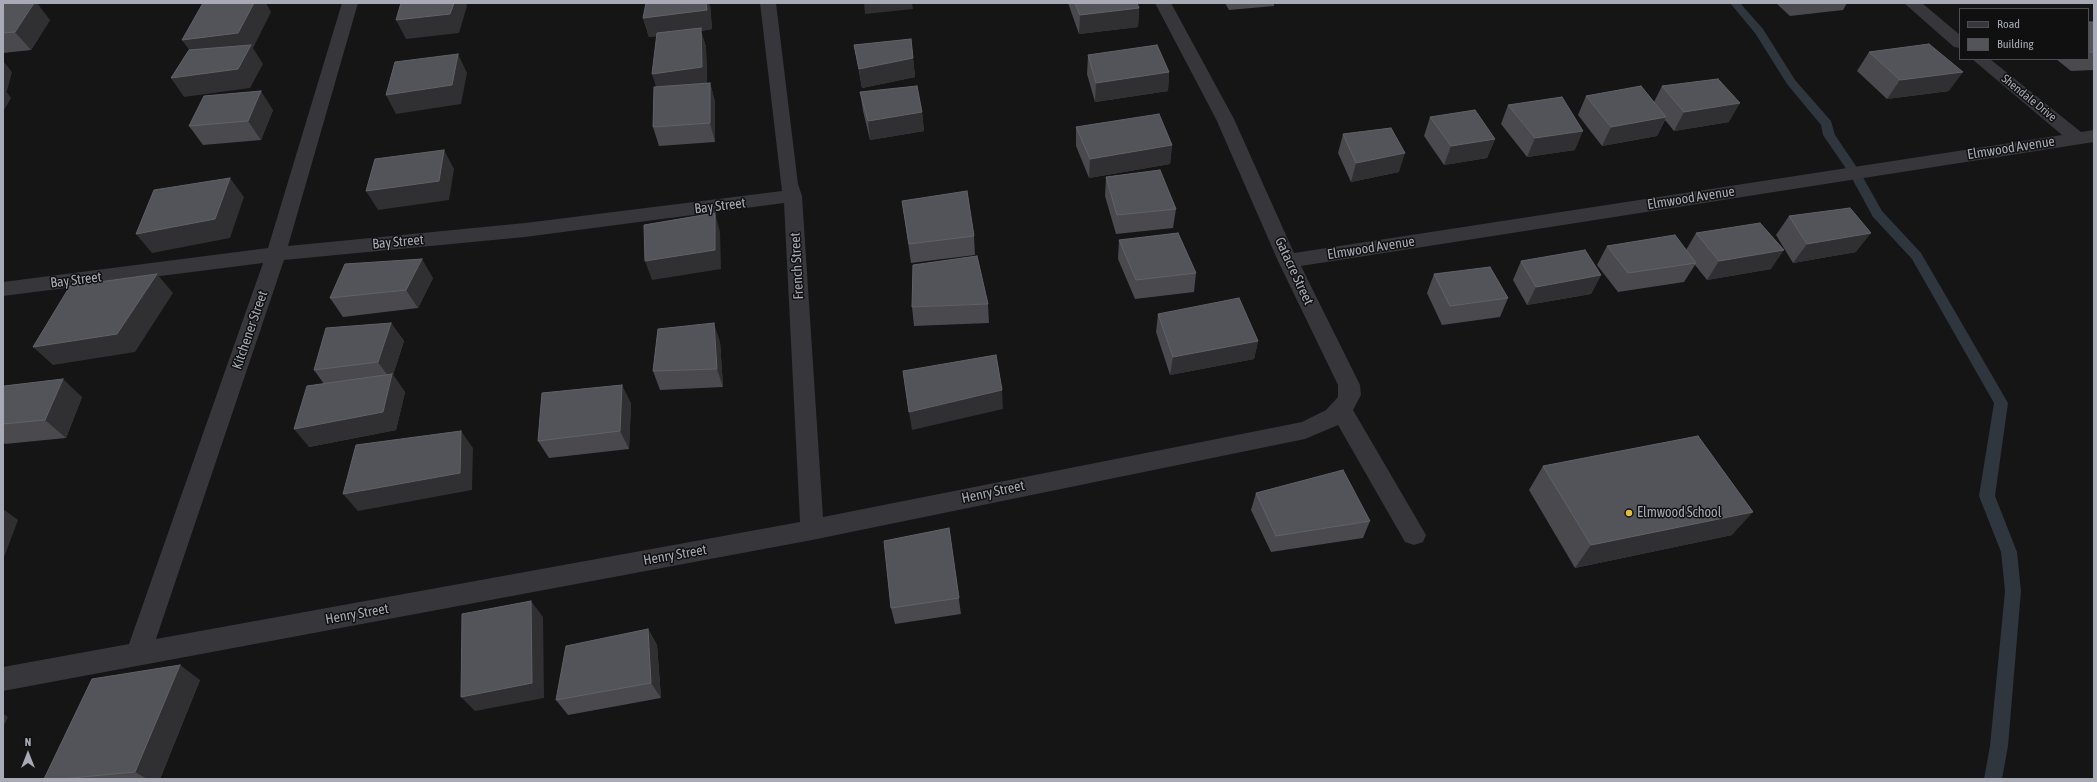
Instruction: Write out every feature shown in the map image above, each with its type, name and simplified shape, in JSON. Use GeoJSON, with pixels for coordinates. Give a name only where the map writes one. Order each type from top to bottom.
{"type":"FeatureCollection","features":[{"type":"Feature","properties":{"kind":"street","name":"Kitchener Street"},"geometry":{"type":"LineString","coordinates":[[138,654],[276,254],[350,3]]}},
{"type":"Feature","properties":{"kind":"street","name":"French Street"},"geometry":{"type":"LineString","coordinates":[[768,3],[789,184],[793,196],[812,530]]}},
{"type":"Feature","properties":{"kind":"street","name":"Gatacre Street"},"geometry":{"type":"LineString","coordinates":[[1163,3],[1225,119],[1288,261],[1349,385],[1350,395],[1341,410]]}},
{"type":"Feature","properties":{"kind":"street"},"geometry":{"type":"LineString","coordinates":[[1912,3],[1959,41]]}},
{"type":"Feature","properties":{"kind":"street","name":"Shendale Drive"},"geometry":{"type":"LineString","coordinates":[[1981,60],[2086,137]]}},
{"type":"Feature","properties":{"kind":"street","name":"Elmwood Avenue"},"geometry":{"type":"LineString","coordinates":[[1288,261],[2086,137]]}},
{"type":"Feature","properties":{"kind":"street","name":"Bay Street"},"geometry":{"type":"LineString","coordinates":[[3,289],[276,254],[525,230],[793,196]]}},
{"type":"Feature","properties":{"kind":"street"},"geometry":{"type":"LineString","coordinates":[[1341,410],[1414,535]]}},
{"type":"Feature","properties":{"kind":"street","name":"Henry Street"},"geometry":{"type":"LineString","coordinates":[[3,679],[812,530],[1305,430],[1326,421],[1341,410]]}},
{"type":"Feature","properties":{"kind":"building"},"geometry":{"type":"Polygon","coordinates":[[[34,3],[15,32],[3,33],[3,4],[34,3]]]}},
{"type":"Feature","properties":{"kind":"building"},"geometry":{"type":"Polygon","coordinates":[[[203,3],[254,3],[238,33],[182,40],[203,3]]]}},
{"type":"Feature","properties":{"kind":"building"},"geometry":{"type":"Polygon","coordinates":[[[401,3],[454,3],[450,14],[396,20],[401,3]]]}},
{"type":"Feature","properties":{"kind":"building"},"geometry":{"type":"Polygon","coordinates":[[[646,3],[706,3],[707,10],[643,18],[646,3]]]}},
{"type":"Feature","properties":{"kind":"building"},"geometry":{"type":"Polygon","coordinates":[[[1075,3],[1137,3],[1139,8],[1080,15],[1075,3]]]}},
{"type":"Feature","properties":{"kind":"building"},"geometry":{"type":"Polygon","coordinates":[[[2089,22],[2094,22],[2094,52],[2089,52],[2089,22]]]}},
{"type":"Feature","properties":{"kind":"building"},"geometry":{"type":"Polygon","coordinates":[[[701,28],[702,67],[652,74],[657,33],[701,28]]]}},
{"type":"Feature","properties":{"kind":"building"},"geometry":{"type":"Polygon","coordinates":[[[911,39],[913,58],[859,69],[854,45],[911,39]]]}},
{"type":"Feature","properties":{"kind":"building"},"geometry":{"type":"Polygon","coordinates":[[[1929,44],[1963,72],[1900,80],[1869,52],[1929,44]]]}},
{"type":"Feature","properties":{"kind":"building"},"geometry":{"type":"Polygon","coordinates":[[[251,45],[238,69],[171,78],[189,50],[251,45]]]}},
{"type":"Feature","properties":{"kind":"building"},"geometry":{"type":"Polygon","coordinates":[[[1157,45],[1169,72],[1096,83],[1088,55],[1157,45]]]}},
{"type":"Feature","properties":{"kind":"building"},"geometry":{"type":"Polygon","coordinates":[[[458,54],[452,85],[386,95],[395,62],[458,54]]]}},
{"type":"Feature","properties":{"kind":"building"},"geometry":{"type":"Polygon","coordinates":[[[1718,79],[1740,103],[1684,112],[1662,86],[1718,79]]]}},
{"type":"Feature","properties":{"kind":"building"},"geometry":{"type":"Polygon","coordinates":[[[710,83],[710,123],[653,127],[654,87],[710,83]]]}},
{"type":"Feature","properties":{"kind":"building"},"geometry":{"type":"Polygon","coordinates":[[[917,86],[922,112],[868,121],[860,92],[917,86]]]}},
{"type":"Feature","properties":{"kind":"building"},"geometry":{"type":"Polygon","coordinates":[[[1641,86],[1666,117],[1611,127],[1586,96],[1641,86]]]}},
{"type":"Feature","properties":{"kind":"building"},"geometry":{"type":"Polygon","coordinates":[[[261,91],[248,121],[189,126],[204,96],[261,91]]]}},
{"type":"Feature","properties":{"kind":"building"},"geometry":{"type":"Polygon","coordinates":[[[1562,97],[1583,131],[1535,138],[1508,105],[1562,97]]]}},
{"type":"Feature","properties":{"kind":"building"},"geometry":{"type":"Polygon","coordinates":[[[1475,110],[1495,139],[1451,146],[1430,117],[1475,110]]]}},
{"type":"Feature","properties":{"kind":"building"},"geometry":{"type":"Polygon","coordinates":[[[1159,114],[1172,145],[1090,159],[1076,127],[1159,114]]]}},
{"type":"Feature","properties":{"kind":"building"},"geometry":{"type":"Polygon","coordinates":[[[1391,128],[1405,153],[1356,163],[1343,134],[1391,128]]]}},
{"type":"Feature","properties":{"kind":"building"},"geometry":{"type":"Polygon","coordinates":[[[444,150],[439,181],[366,191],[375,159],[444,150]]]}},
{"type":"Feature","properties":{"kind":"building"},"geometry":{"type":"Polygon","coordinates":[[[1160,170],[1176,209],[1117,215],[1106,177],[1160,170]]]}},
{"type":"Feature","properties":{"kind":"building"},"geometry":{"type":"Polygon","coordinates":[[[230,178],[215,219],[136,234],[154,190],[230,178]]]}},
{"type":"Feature","properties":{"kind":"building"},"geometry":{"type":"Polygon","coordinates":[[[967,191],[974,236],[909,244],[902,201],[967,191]]]}},
{"type":"Feature","properties":{"kind":"building"},"geometry":{"type":"Polygon","coordinates":[[[1850,208],[1871,233],[1807,244],[1789,216],[1850,208]]]}},
{"type":"Feature","properties":{"kind":"building"},"geometry":{"type":"Polygon","coordinates":[[[715,213],[715,250],[645,261],[644,225],[715,213]]]}},
{"type":"Feature","properties":{"kind":"building"},"geometry":{"type":"Polygon","coordinates":[[[1760,223],[1784,250],[1719,261],[1696,233],[1760,223]]]}},
{"type":"Feature","properties":{"kind":"building"},"geometry":{"type":"Polygon","coordinates":[[[1178,233],[1196,273],[1136,280],[1119,240],[1178,233]]]}},
{"type":"Feature","properties":{"kind":"building"},"geometry":{"type":"Polygon","coordinates":[[[1675,235],[1696,263],[1628,273],[1607,246],[1675,235]]]}},
{"type":"Feature","properties":{"kind":"building"},"geometry":{"type":"Polygon","coordinates":[[[1585,250],[1601,275],[1536,287],[1521,261],[1585,250]]]}},
{"type":"Feature","properties":{"kind":"building"},"geometry":{"type":"Polygon","coordinates":[[[977,256],[988,304],[912,307],[913,265],[977,256]]]}},
{"type":"Feature","properties":{"kind":"building"},"geometry":{"type":"Polygon","coordinates":[[[422,259],[406,290],[330,298],[345,264],[422,259]]]}},
{"type":"Feature","properties":{"kind":"building"},"geometry":{"type":"Polygon","coordinates":[[[1490,267],[1508,298],[1450,306],[1434,274],[1490,267]]]}},
{"type":"Feature","properties":{"kind":"building"},"geometry":{"type":"Polygon","coordinates":[[[157,274],[117,334],[33,347],[70,286],[157,274]]]}},
{"type":"Feature","properties":{"kind":"building"},"geometry":{"type":"Polygon","coordinates":[[[1239,298],[1258,341],[1173,357],[1158,314],[1239,298]]]}},
{"type":"Feature","properties":{"kind":"building"},"geometry":{"type":"Polygon","coordinates":[[[391,323],[378,362],[314,370],[326,328],[391,323]]]}},
{"type":"Feature","properties":{"kind":"building"},"geometry":{"type":"Polygon","coordinates":[[[714,323],[717,369],[653,371],[658,329],[714,323]]]}},
{"type":"Feature","properties":{"kind":"building"},"geometry":{"type":"Polygon","coordinates":[[[996,355],[1002,390],[909,412],[903,371],[996,355]]]}},
{"type":"Feature","properties":{"kind":"building"},"geometry":{"type":"Polygon","coordinates":[[[392,374],[383,412],[294,429],[307,386],[392,374]]]}},
{"type":"Feature","properties":{"kind":"building"},"geometry":{"type":"Polygon","coordinates":[[[63,379],[45,420],[3,424],[4,386],[63,379]]]}},
{"type":"Feature","properties":{"kind":"building"},"geometry":{"type":"Polygon","coordinates":[[[622,385],[620,431],[538,441],[542,393],[622,385]]]}},
{"type":"Feature","properties":{"kind":"building"},"geometry":{"type":"Polygon","coordinates":[[[461,431],[460,473],[343,494],[356,445],[461,431]]]}},
{"type":"Feature","properties":{"kind":"building","name":"Elmwood School"},"geometry":{"type":"Polygon","coordinates":[[[1698,436],[1753,512],[1591,545],[1543,466],[1698,436]]]}},
{"type":"Feature","properties":{"kind":"building"},"geometry":{"type":"Polygon","coordinates":[[[1343,470],[1370,521],[1276,536],[1256,493],[1343,470]]]}},
{"type":"Feature","properties":{"kind":"building"},"geometry":{"type":"Polygon","coordinates":[[[949,528],[959,598],[891,608],[884,541],[949,528]]]}},
{"type":"Feature","properties":{"kind":"building"},"geometry":{"type":"Polygon","coordinates":[[[531,601],[532,683],[461,697],[462,614],[531,601]]]}},
{"type":"Feature","properties":{"kind":"building"},"geometry":{"type":"Polygon","coordinates":[[[648,629],[651,683],[556,700],[566,646],[648,629]]]}},
{"type":"Feature","properties":{"kind":"building"},"geometry":{"type":"Polygon","coordinates":[[[180,665],[135,772],[61,779],[44,779],[92,679],[180,665]]]}},
{"type":"Feature","properties":{"kind":"waterway"},"geometry":{"type":"LineString","coordinates":[[1735,3],[1759,31],[1791,82],[1827,124],[1829,135],[1854,172],[1877,214],[1917,256],[2001,403],[1987,496],[2009,552],[2013,591],[1999,746],[1993,779]]}},
{"type":"Feature","properties":{"kind":"place","name":"Elmwood School"},"geometry":{"type":"Point","coordinates":[1629,513]}}]}
